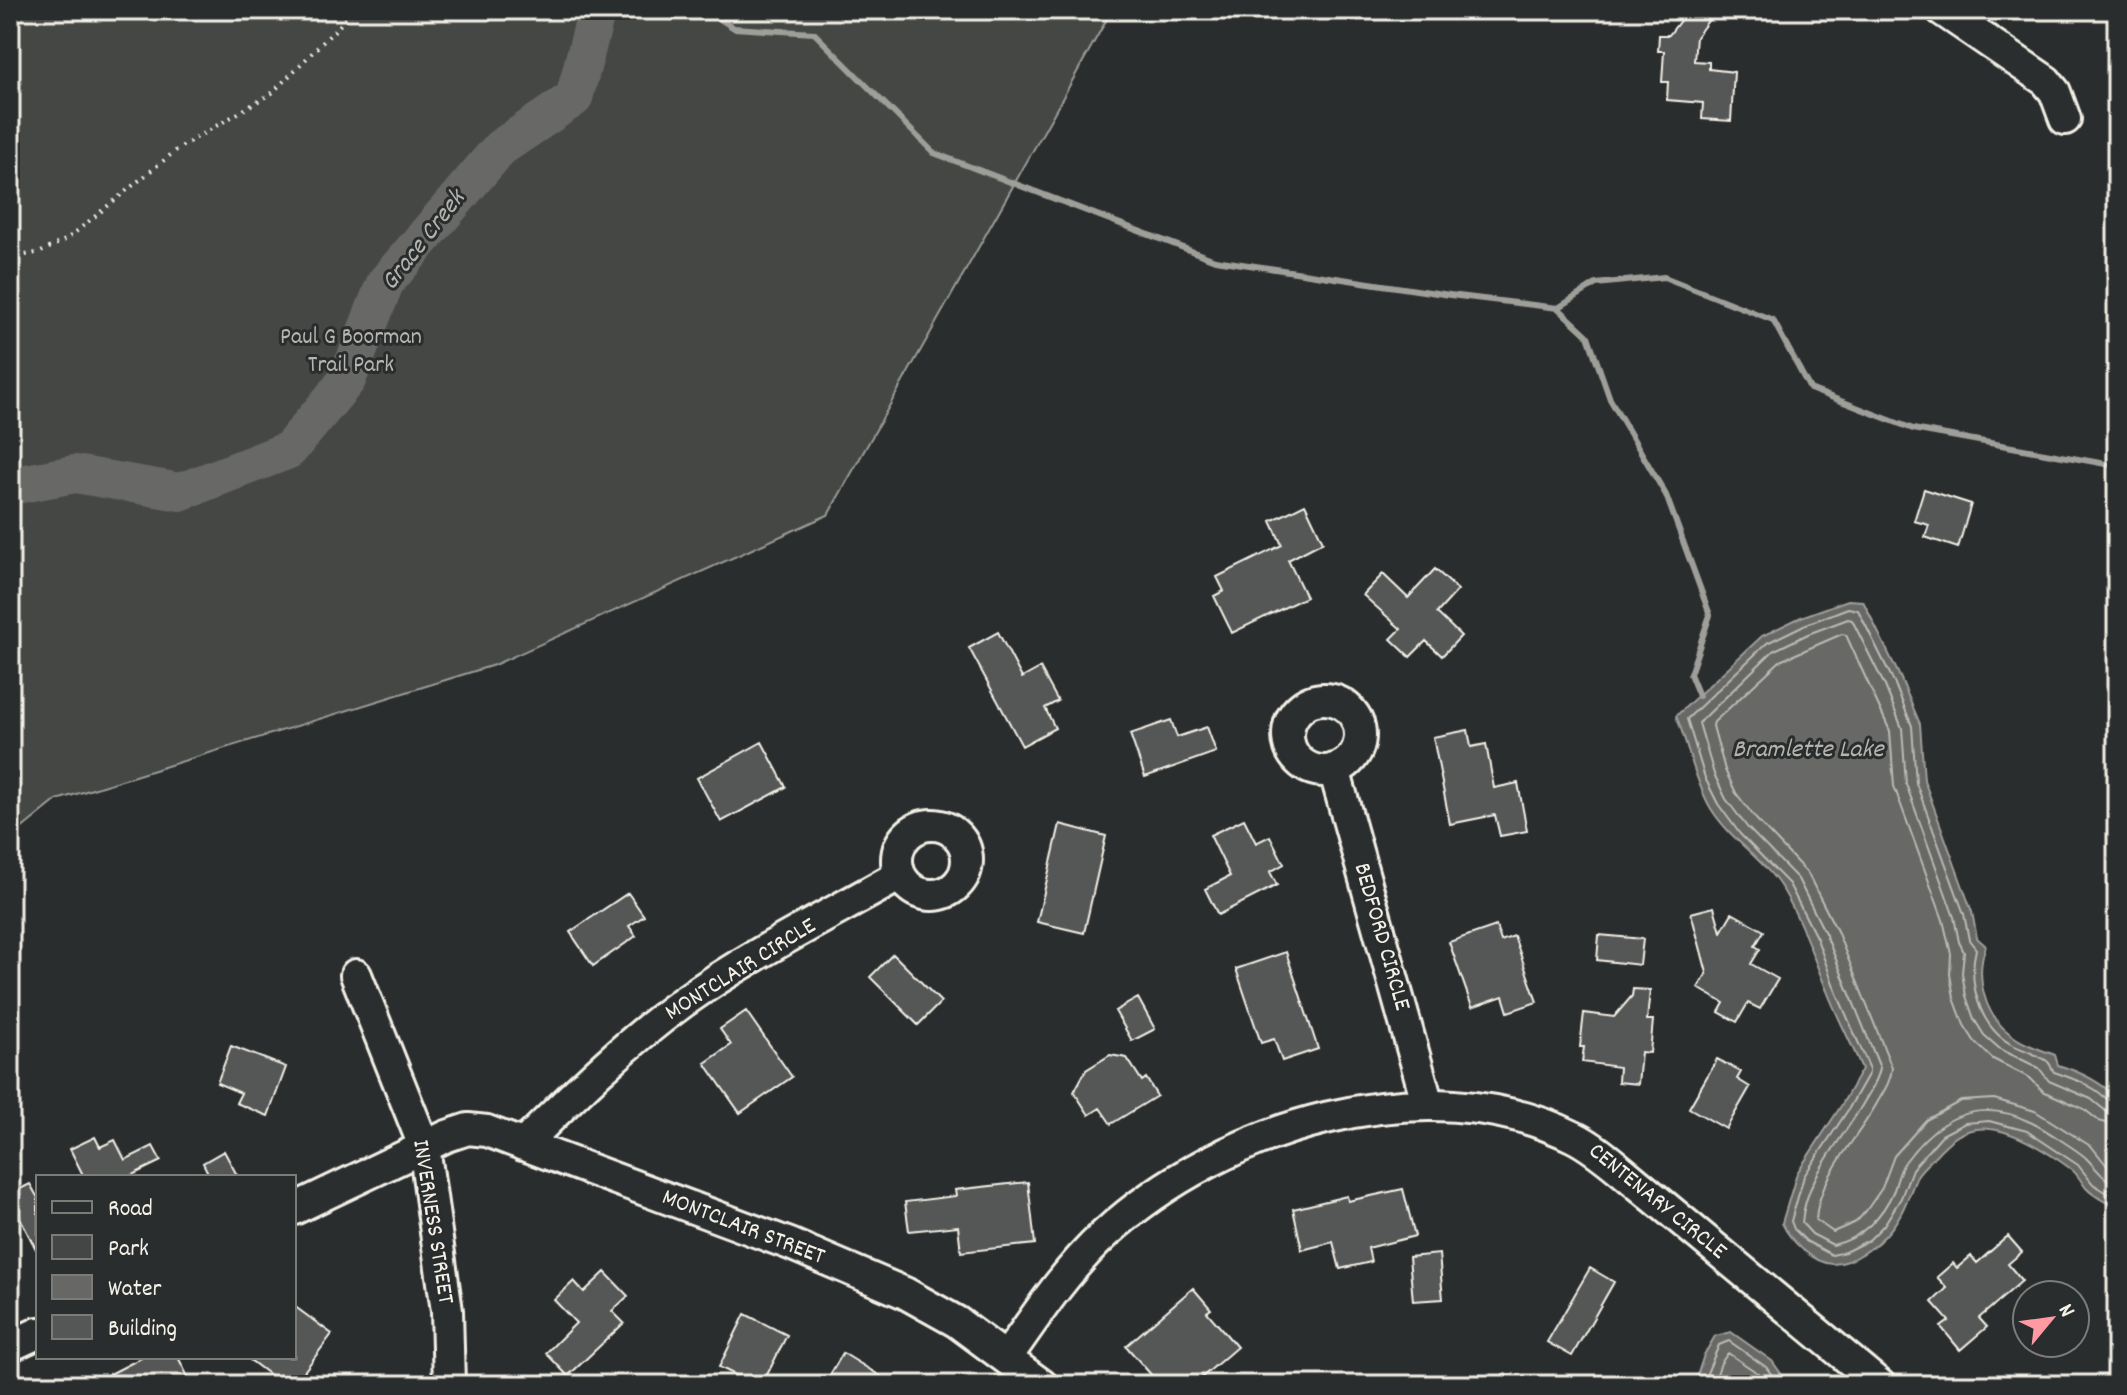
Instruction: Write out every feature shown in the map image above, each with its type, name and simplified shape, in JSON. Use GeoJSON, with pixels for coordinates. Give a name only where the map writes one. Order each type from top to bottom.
{"type":"FeatureCollection","features":[{"type":"Feature","properties":{"kind":"street"},"geometry":{"type":"LineString","coordinates":[[1942,10],[2046,81],[2055,92],[2065,119]]}},
{"type":"Feature","properties":{"kind":"street","name":"BEDFORD CIRCLE"},"geometry":{"type":"LineString","coordinates":[[1334,769],[1428,1105]]}},
{"type":"Feature","properties":{"kind":"street","name":"MONTCLAIR CIRCLE"},"geometry":{"type":"LineString","coordinates":[[523,1145],[598,1071],[684,1002],[900,875]]}},
{"type":"Feature","properties":{"kind":"street","name":"INVERNESS STREET"},"geometry":{"type":"LineString","coordinates":[[356,975],[424,1146],[447,1311],[449,1385]]}},
{"type":"Feature","properties":{"kind":"street","name":"CENTENARY CIRCLE"},"geometry":{"type":"LineString","coordinates":[[1007,1357],[1052,1293],[1087,1252],[1128,1216],[1197,1169],[1246,1145],[1312,1121],[1428,1105],[1512,1115],[1586,1144],[1880,1385]]}},
{"type":"Feature","properties":{"kind":"street","name":"MONTCLAIR STREET"},"geometry":{"type":"LineString","coordinates":[[296,1208],[454,1133],[474,1129],[487,1131],[790,1244],[877,1280],[957,1322],[1042,1385]]}},
{"type":"Feature","properties":{"kind":"street"},"geometry":{"type":"LineString","coordinates":[[10,1346],[36,1334]]}},
{"type":"Feature","properties":{"kind":"path"},"geometry":{"type":"LineString","coordinates":[[10,258],[41,252],[67,239],[179,148],[272,93],[355,10]]}},
{"type":"Feature","properties":{"kind":"green space","name":"Paul G Boorman Trail Park"},"geometry":{"type":"Polygon","coordinates":[[[10,10],[1112,10],[828,515],[494,665],[57,800],[10,838],[10,10]]]}},
{"type":"Feature","properties":{"kind":"water","name":"Bramlette Lake"},"geometry":{"type":"Polygon","coordinates":[[[1848,600],[1863,601],[1920,724],[1924,780],[1972,912],[1977,938],[1986,946],[1981,969],[1987,1004],[2000,1025],[2014,1037],[2055,1055],[2058,1065],[2090,1078],[2117,1098],[2117,1209],[2093,1194],[2073,1171],[2043,1150],[2010,1134],[1981,1129],[1965,1132],[1939,1151],[1917,1176],[1890,1230],[1857,1257],[1833,1264],[1817,1260],[1796,1243],[1782,1223],[1797,1173],[1862,1069],[1790,902],[1766,868],[1710,807],[1676,716],[1762,636],[1801,617],[1848,600]]]}},
{"type":"Feature","properties":{"kind":"water"},"geometry":{"type":"Polygon","coordinates":[[[1731,1332],[1772,1361],[1789,1385],[1694,1385],[1704,1355],[1715,1336],[1731,1332]]]}},
{"type":"Feature","properties":{"kind":"building"},"geometry":{"type":"Polygon","coordinates":[[[1688,10],[1716,10],[1696,37],[1694,61],[1709,62],[1709,69],[1734,72],[1731,121],[1702,119],[1703,103],[1667,100],[1668,82],[1662,82],[1664,51],[1658,51],[1659,35],[1669,35],[1688,10]]]}},
{"type":"Feature","properties":{"kind":"building"},"geometry":{"type":"Polygon","coordinates":[[[1924,489],[1971,504],[1958,548],[1925,537],[1929,525],[1914,521],[1924,489]]]}},
{"type":"Feature","properties":{"kind":"building"},"geometry":{"type":"Polygon","coordinates":[[[1305,504],[1323,542],[1288,560],[1306,597],[1232,633],[1214,596],[1224,591],[1217,577],[1282,545],[1271,521],[1305,504]]]}},
{"type":"Feature","properties":{"kind":"building"},"geometry":{"type":"Polygon","coordinates":[[[1435,569],[1458,590],[1437,613],[1461,636],[1442,656],[1426,641],[1410,657],[1391,639],[1401,629],[1363,595],[1383,574],[1408,598],[1435,569]]]}},
{"type":"Feature","properties":{"kind":"building"},"geometry":{"type":"Polygon","coordinates":[[[998,632],[1022,678],[1040,668],[1058,701],[1045,708],[1055,728],[1022,746],[969,648],[998,632]]]}},
{"type":"Feature","properties":{"kind":"building"},"geometry":{"type":"Polygon","coordinates":[[[1171,720],[1177,737],[1207,727],[1216,752],[1145,777],[1130,734],[1171,720]]]}},
{"type":"Feature","properties":{"kind":"building"},"geometry":{"type":"Polygon","coordinates":[[[1468,730],[1471,747],[1486,744],[1494,788],[1518,783],[1527,831],[1500,836],[1495,815],[1450,824],[1433,737],[1468,730]]]}},
{"type":"Feature","properties":{"kind":"building"},"geometry":{"type":"Polygon","coordinates":[[[762,742],[786,787],[721,822],[697,778],[762,742]]]}},
{"type":"Feature","properties":{"kind":"building"},"geometry":{"type":"Polygon","coordinates":[[[1244,819],[1256,843],[1270,836],[1284,864],[1270,872],[1277,885],[1218,915],[1205,889],[1230,876],[1210,835],[1244,819]]]}},
{"type":"Feature","properties":{"kind":"building"},"geometry":{"type":"Polygon","coordinates":[[[1060,824],[1106,836],[1084,933],[1037,922],[1060,824]]]}},
{"type":"Feature","properties":{"kind":"building"},"geometry":{"type":"Polygon","coordinates":[[[628,893],[644,916],[629,926],[636,936],[593,966],[570,932],[628,893]]]}},
{"type":"Feature","properties":{"kind":"building"},"geometry":{"type":"Polygon","coordinates":[[[1714,907],[1721,932],[1732,913],[1764,931],[1755,946],[1760,949],[1751,964],[1778,979],[1760,1009],[1748,1003],[1737,1022],[1719,1012],[1724,1003],[1698,988],[1707,973],[1691,913],[1714,907]]]}},
{"type":"Feature","properties":{"kind":"building"},"geometry":{"type":"Polygon","coordinates":[[[1496,926],[1501,941],[1514,936],[1537,1002],[1508,1012],[1503,996],[1472,1007],[1449,942],[1496,926]]]}},
{"type":"Feature","properties":{"kind":"building"},"geometry":{"type":"Polygon","coordinates":[[[1599,935],[1643,939],[1640,965],[1597,960],[1599,935]]]}},
{"type":"Feature","properties":{"kind":"building"},"geometry":{"type":"Polygon","coordinates":[[[1286,952],[1318,1049],[1282,1061],[1274,1039],[1261,1043],[1236,969],[1286,952]]]}},
{"type":"Feature","properties":{"kind":"building"},"geometry":{"type":"Polygon","coordinates":[[[893,954],[941,1002],[918,1025],[870,977],[893,954]]]}},
{"type":"Feature","properties":{"kind":"building"},"geometry":{"type":"Polygon","coordinates":[[[1633,989],[1650,990],[1647,1020],[1653,1020],[1650,1053],[1641,1052],[1638,1084],[1618,1082],[1619,1067],[1582,1062],[1584,1047],[1580,1047],[1584,1013],[1614,1017],[1632,996],[1633,989]]]}},
{"type":"Feature","properties":{"kind":"building"},"geometry":{"type":"Polygon","coordinates":[[[1138,998],[1155,1029],[1132,1041],[1115,1011],[1138,998]]]}},
{"type":"Feature","properties":{"kind":"building"},"geometry":{"type":"Polygon","coordinates":[[[746,1011],[792,1077],[740,1113],[705,1063],[731,1045],[720,1029],[746,1011]]]}},
{"type":"Feature","properties":{"kind":"building"},"geometry":{"type":"Polygon","coordinates":[[[231,1046],[286,1067],[268,1116],[236,1103],[241,1093],[217,1083],[231,1046]]]}},
{"type":"Feature","properties":{"kind":"building"},"geometry":{"type":"Polygon","coordinates":[[[1110,1055],[1127,1058],[1142,1081],[1146,1078],[1157,1096],[1111,1124],[1100,1108],[1089,1115],[1074,1092],[1086,1070],[1110,1055]]]}},
{"type":"Feature","properties":{"kind":"building"},"geometry":{"type":"Polygon","coordinates":[[[1717,1059],[1741,1072],[1737,1079],[1750,1087],[1726,1129],[1689,1108],[1717,1059]]]}},
{"type":"Feature","properties":{"kind":"building"},"geometry":{"type":"Polygon","coordinates":[[[95,1137],[100,1147],[115,1140],[125,1160],[153,1146],[161,1161],[132,1175],[83,1175],[70,1149],[95,1137]]]}},
{"type":"Feature","properties":{"kind":"building"},"geometry":{"type":"Polygon","coordinates":[[[224,1151],[237,1175],[209,1175],[203,1163],[224,1151]]]}},
{"type":"Feature","properties":{"kind":"building"},"geometry":{"type":"Polygon","coordinates":[[[1028,1182],[1035,1244],[961,1252],[958,1226],[909,1231],[905,1202],[956,1196],[955,1190],[1028,1182]]]}},
{"type":"Feature","properties":{"kind":"building"},"geometry":{"type":"Polygon","coordinates":[[[30,1184],[36,1194],[36,1249],[15,1209],[19,1207],[12,1193],[30,1184]]]}},
{"type":"Feature","properties":{"kind":"building"},"geometry":{"type":"Polygon","coordinates":[[[1403,1189],[1415,1236],[1368,1248],[1371,1262],[1340,1269],[1333,1242],[1302,1250],[1293,1209],[1347,1196],[1348,1201],[1403,1189]]]}},
{"type":"Feature","properties":{"kind":"building"},"geometry":{"type":"Polygon","coordinates":[[[2008,1236],[2022,1252],[2008,1264],[2020,1279],[2011,1279],[2011,1290],[1979,1318],[1987,1327],[1960,1350],[1941,1327],[1949,1321],[1932,1302],[1947,1288],[1937,1277],[1953,1263],[1957,1268],[1971,1256],[1977,1263],[2008,1236]]]}},
{"type":"Feature","properties":{"kind":"building"},"geometry":{"type":"Polygon","coordinates":[[[1439,1254],[1443,1299],[1413,1301],[1409,1257],[1439,1254]]]}},
{"type":"Feature","properties":{"kind":"building"},"geometry":{"type":"Polygon","coordinates":[[[1590,1268],[1614,1282],[1572,1356],[1547,1342],[1590,1268]]]}},
{"type":"Feature","properties":{"kind":"building"},"geometry":{"type":"Polygon","coordinates":[[[605,1272],[628,1296],[612,1311],[624,1323],[568,1376],[546,1353],[576,1323],[554,1300],[574,1281],[584,1292],[605,1272]]]}},
{"type":"Feature","properties":{"kind":"building"},"geometry":{"type":"Polygon","coordinates":[[[1193,1288],[1211,1309],[1207,1312],[1237,1347],[1193,1385],[1160,1385],[1126,1346],[1193,1288]]]}},
{"type":"Feature","properties":{"kind":"building"},"geometry":{"type":"Polygon","coordinates":[[[296,1307],[332,1334],[294,1385],[283,1385],[249,1359],[296,1359],[296,1307]]]}},
{"type":"Feature","properties":{"kind":"building"},"geometry":{"type":"Polygon","coordinates":[[[745,1314],[787,1335],[762,1385],[719,1367],[745,1314]]]}},
{"type":"Feature","properties":{"kind":"building"},"geometry":{"type":"Polygon","coordinates":[[[843,1353],[895,1385],[824,1385],[843,1353]]]}},
{"type":"Feature","properties":{"kind":"building"},"geometry":{"type":"Polygon","coordinates":[[[139,1359],[179,1359],[192,1385],[89,1385],[139,1359]]]}},
{"type":"Feature","properties":{"kind":"waterway","name":"Grace Creek"},"geometry":{"type":"LineString","coordinates":[[10,486],[75,474],[180,492],[289,450],[347,380],[385,283],[500,148],[574,98],[597,10]]}},
{"type":"Feature","properties":{"kind":"waterway"},"geometry":{"type":"LineString","coordinates":[[596,13],[609,10]]}},
{"type":"Feature","properties":{"kind":"waterway"},"geometry":{"type":"LineString","coordinates":[[706,10],[734,28],[814,33],[934,153],[1215,260],[1558,308],[1596,284],[1664,277],[1773,320],[1810,389],[1913,429],[2117,466]]}},
{"type":"Feature","properties":{"kind":"waterway"},"geometry":{"type":"LineString","coordinates":[[1558,308],[1588,336],[1610,399],[1666,495],[1710,615],[1690,674],[1699,696]]}}]}
